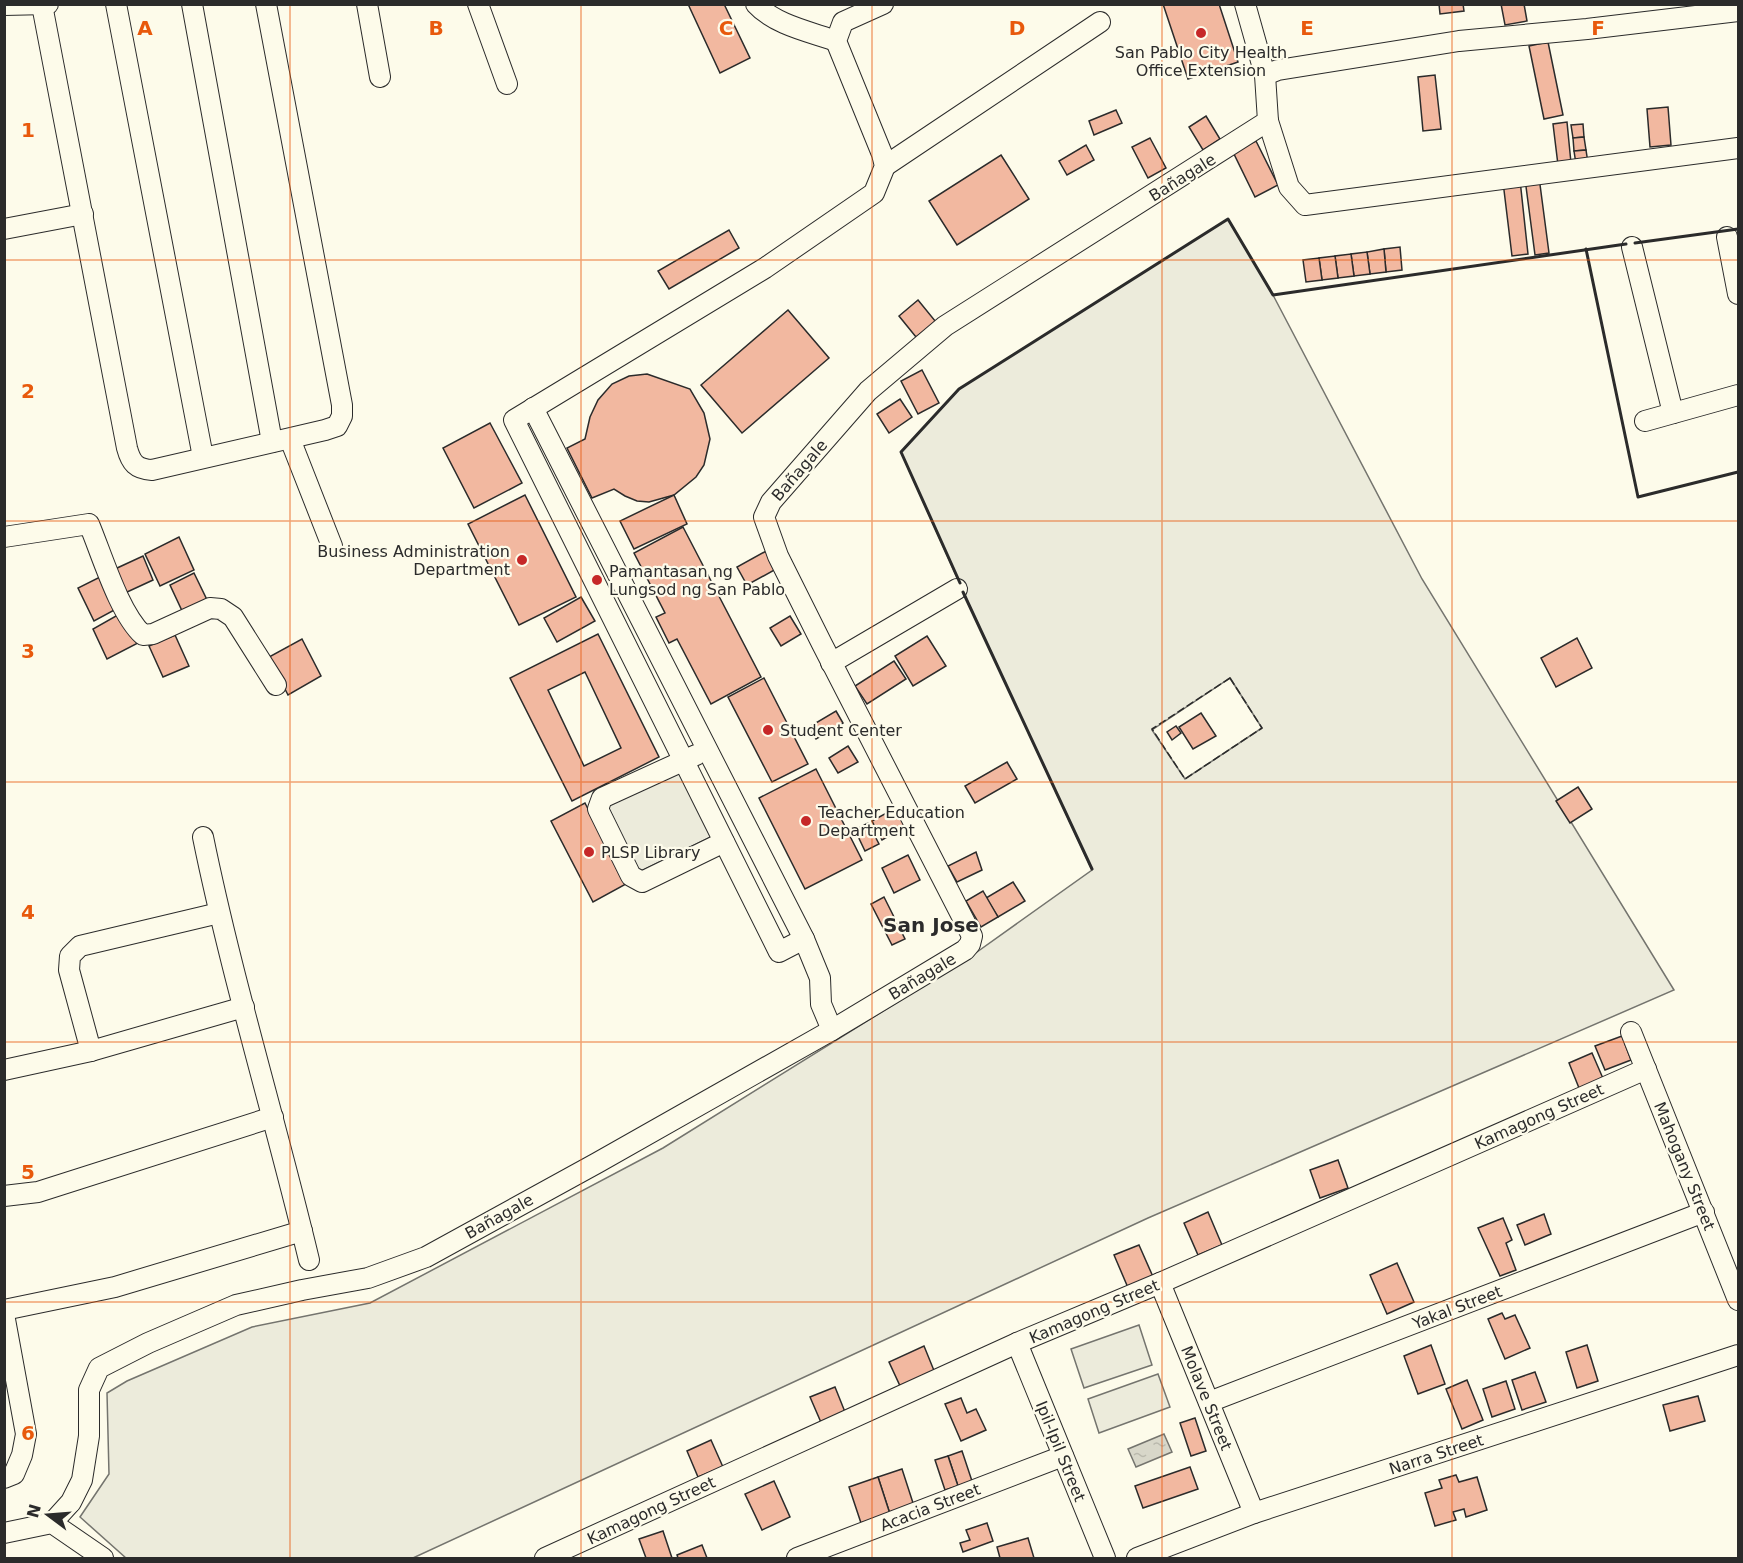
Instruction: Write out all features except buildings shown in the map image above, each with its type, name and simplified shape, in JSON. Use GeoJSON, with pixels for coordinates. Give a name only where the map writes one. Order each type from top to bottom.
{"type":"FeatureCollection","features":[{"type":"Feature","properties":{"kind":"street"},"geometry":{"type":"LineString","coordinates":[[4,5],[48,4]]}},
{"type":"Feature","properties":{"kind":"street"},"geometry":{"type":"LineString","coordinates":[[116,4],[203,457]]}},
{"type":"Feature","properties":{"kind":"street"},"geometry":{"type":"LineString","coordinates":[[192,4],[281,440],[332,546]]}},
{"type":"Feature","properties":{"kind":"street"},"geometry":{"type":"LineString","coordinates":[[42,5],[131,462],[142,469],[152,470],[337,426],[342,416],[342,405],[266,4]]}},
{"type":"Feature","properties":{"kind":"street"},"geometry":{"type":"LineString","coordinates":[[367,4],[380,77]]}},
{"type":"Feature","properties":{"kind":"street"},"geometry":{"type":"LineString","coordinates":[[478,4],[507,84]]}},
{"type":"Feature","properties":{"kind":"street"},"geometry":{"type":"LineString","coordinates":[[756,4],[777,20],[836,41]]}},
{"type":"Feature","properties":{"kind":"street"},"geometry":{"type":"LineString","coordinates":[[883,4],[843,22],[836,41],[885,166]]}},
{"type":"Feature","properties":{"kind":"street"},"geometry":{"type":"LineString","coordinates":[[1245,4],[1265,75],[1268,122],[1288,187],[1305,205],[1738,148]]}},
{"type":"Feature","properties":{"kind":"street"},"geometry":{"type":"LineString","coordinates":[[1265,75],[1278,70],[1460,41],[1738,11]]}},
{"type":"Feature","properties":{"kind":"street"},"geometry":{"type":"LineString","coordinates":[[804,939],[778,952],[514,420],[774,262],[874,193],[885,166],[1100,22]]}},
{"type":"Feature","properties":{"kind":"street","name":"Bañagale"},"geometry":{"type":"LineString","coordinates":[[52,1522],[71,1502],[82,1480],[89,1436],[89,1390],[99,1368],[148,1343],[236,1305],[368,1278],[426,1257],[832,1030],[965,950],[972,936],[831,663],[778,556],[764,517],[771,502],[868,391],[945,326],[1268,122]]}},
{"type":"Feature","properties":{"kind":"street"},"geometry":{"type":"LineString","coordinates":[[5,225],[82,214]]}},
{"type":"Feature","properties":{"kind":"street"},"geometry":{"type":"LineString","coordinates":[[1727,237],[1738,294]]}},
{"type":"Feature","properties":{"kind":"street"},"geometry":{"type":"LineString","coordinates":[[1632,246],[1673,413]]}},
{"type":"Feature","properties":{"kind":"street"},"geometry":{"type":"LineString","coordinates":[[1645,421],[1738,395]]}},
{"type":"Feature","properties":{"kind":"street"},"geometry":{"type":"LineString","coordinates":[[533,408],[603,550],[804,939],[820,978],[821,1004],[832,1030]]}},
{"type":"Feature","properties":{"kind":"street"},"geometry":{"type":"LineString","coordinates":[[4,537],[89,524],[124,608],[143,635],[153,634],[210,608],[221,609],[233,617],[276,685]]}},
{"type":"Feature","properties":{"kind":"street"},"geometry":{"type":"LineString","coordinates":[[584,561],[603,550]]}},
{"type":"Feature","properties":{"kind":"street"},"geometry":{"type":"LineString","coordinates":[[831,663],[957,589]]}},
{"type":"Feature","properties":{"kind":"street"},"geometry":{"type":"LineString","coordinates":[[707,751],[602,798],[598,809],[631,876],[642,882],[724,842]]}},
{"type":"Feature","properties":{"kind":"street"},"geometry":{"type":"LineString","coordinates":[[203,837],[219,913],[309,1260]]}},
{"type":"Feature","properties":{"kind":"street"},"geometry":{"type":"LineString","coordinates":[[91,1051],[69,970],[70,956],[80,945],[219,913]]}},
{"type":"Feature","properties":{"kind":"street"},"geometry":{"type":"LineString","coordinates":[[4,1070],[91,1051],[244,1007]]}},
{"type":"Feature","properties":{"kind":"street","name":"Mahogany Street"},"geometry":{"type":"LineString","coordinates":[[1631,1032],[1738,1300]]}},
{"type":"Feature","properties":{"kind":"street","name":"Kamagong Street"},"geometry":{"type":"LineString","coordinates":[[544,1558],[1017,1343],[1160,1283],[1646,1069]]}},
{"type":"Feature","properties":{"kind":"street"},"geometry":{"type":"LineString","coordinates":[[4,1196],[38,1192],[273,1117]]}},
{"type":"Feature","properties":{"kind":"street","name":"Yakal Street"},"geometry":{"type":"LineString","coordinates":[[1209,1402],[1704,1212]]}},
{"type":"Feature","properties":{"kind":"street"},"geometry":{"type":"LineString","coordinates":[[4,1478],[14,1474],[22,1455],[26,1434],[13,1410],[4,1312],[115,1287],[302,1231]]}},
{"type":"Feature","properties":{"kind":"street","name":"Molave Street"},"geometry":{"type":"LineString","coordinates":[[1160,1283],[1254,1513]]}},
{"type":"Feature","properties":{"kind":"street","name":"Ipil-Ipil Street"},"geometry":{"type":"LineString","coordinates":[[1017,1343],[1105,1558]]}},
{"type":"Feature","properties":{"kind":"street","name":"Narra Street"},"geometry":{"type":"LineString","coordinates":[[1137,1558],[1254,1513],[1738,1355]]}},
{"type":"Feature","properties":{"kind":"street","name":"Acacia Street"},"geometry":{"type":"LineString","coordinates":[[797,1558],[1063,1456]]}},
{"type":"Feature","properties":{"kind":"street"},"geometry":{"type":"LineString","coordinates":[[4,1533],[52,1522],[103,1558]]}},
{"type":"Feature","properties":{"kind":"shaded area"},"geometry":{"type":"Polygon","coordinates":[[[1228,219],[1273,295],[1422,579],[1674,990],[1148,1218],[413,1558],[126,1558],[80,1517],[109,1474],[107,1393],[127,1381],[252,1327],[370,1303],[663,1148],[970,957],[1092,870],[901,452],[959,389],[1228,219]],[[1230,678],[1152,730],[1185,779],[1262,728],[1230,678]]]}},
{"type":"Feature","properties":{"kind":"shaded area"},"geometry":{"type":"Polygon","coordinates":[[[681,768],[713,836],[639,872],[607,805],[681,768]]]}},
{"type":"Feature","properties":{"kind":"shaded area"},"geometry":{"type":"Polygon","coordinates":[[[1139,1325],[1152,1365],[1084,1388],[1071,1349],[1139,1325]]]}},
{"type":"Feature","properties":{"kind":"shaded area"},"geometry":{"type":"Polygon","coordinates":[[[1158,1374],[1170,1407],[1099,1433],[1088,1399],[1158,1374]]]}},
{"type":"Feature","properties":{"kind":"water"},"geometry":{"type":"Polygon","coordinates":[[[1164,1434],[1172,1452],[1136,1467],[1128,1449],[1164,1434]]]}},
{"type":"Feature","properties":{"kind":"fence"},"geometry":{"type":"LineString","coordinates":[[1230,678],[1262,728],[1185,779],[1152,729],[1230,678]]}},
{"type":"Feature","properties":{"kind":"wall"},"geometry":{"type":"LineString","coordinates":[[960,583],[901,452],[959,389],[1228,219],[1273,295],[1626,244]]}},
{"type":"Feature","properties":{"kind":"wall"},"geometry":{"type":"LineString","coordinates":[[1635,243],[1738,229]]}},
{"type":"Feature","properties":{"kind":"wall"},"geometry":{"type":"LineString","coordinates":[[1586,249],[1638,497],[1738,472]]}},
{"type":"Feature","properties":{"kind":"wall"},"geometry":{"type":"LineString","coordinates":[[963,592],[1092,869]]}},
{"type":"Feature","properties":{"kind":"place","name":"San Pablo City Health Office Extension"},"geometry":{"type":"Point","coordinates":[1201,33]}},
{"type":"Feature","properties":{"kind":"place","name":"Business Administration Department"},"geometry":{"type":"Point","coordinates":[522,560]}},
{"type":"Feature","properties":{"kind":"place","name":"Pamantasan ng Lungsod ng San Pablo"},"geometry":{"type":"Point","coordinates":[597,580]}},
{"type":"Feature","properties":{"kind":"place","name":"Student Center"},"geometry":{"type":"Point","coordinates":[768,730]}},
{"type":"Feature","properties":{"kind":"place","name":"Teacher Education Department"},"geometry":{"type":"Point","coordinates":[806,821]}},
{"type":"Feature","properties":{"kind":"place","name":"PLSP Library"},"geometry":{"type":"Point","coordinates":[589,852]}},
{"type":"Feature","properties":{"kind":"district","name":"San Jose"},"geometry":{"type":"Point","coordinates":[931,925]}}]}
